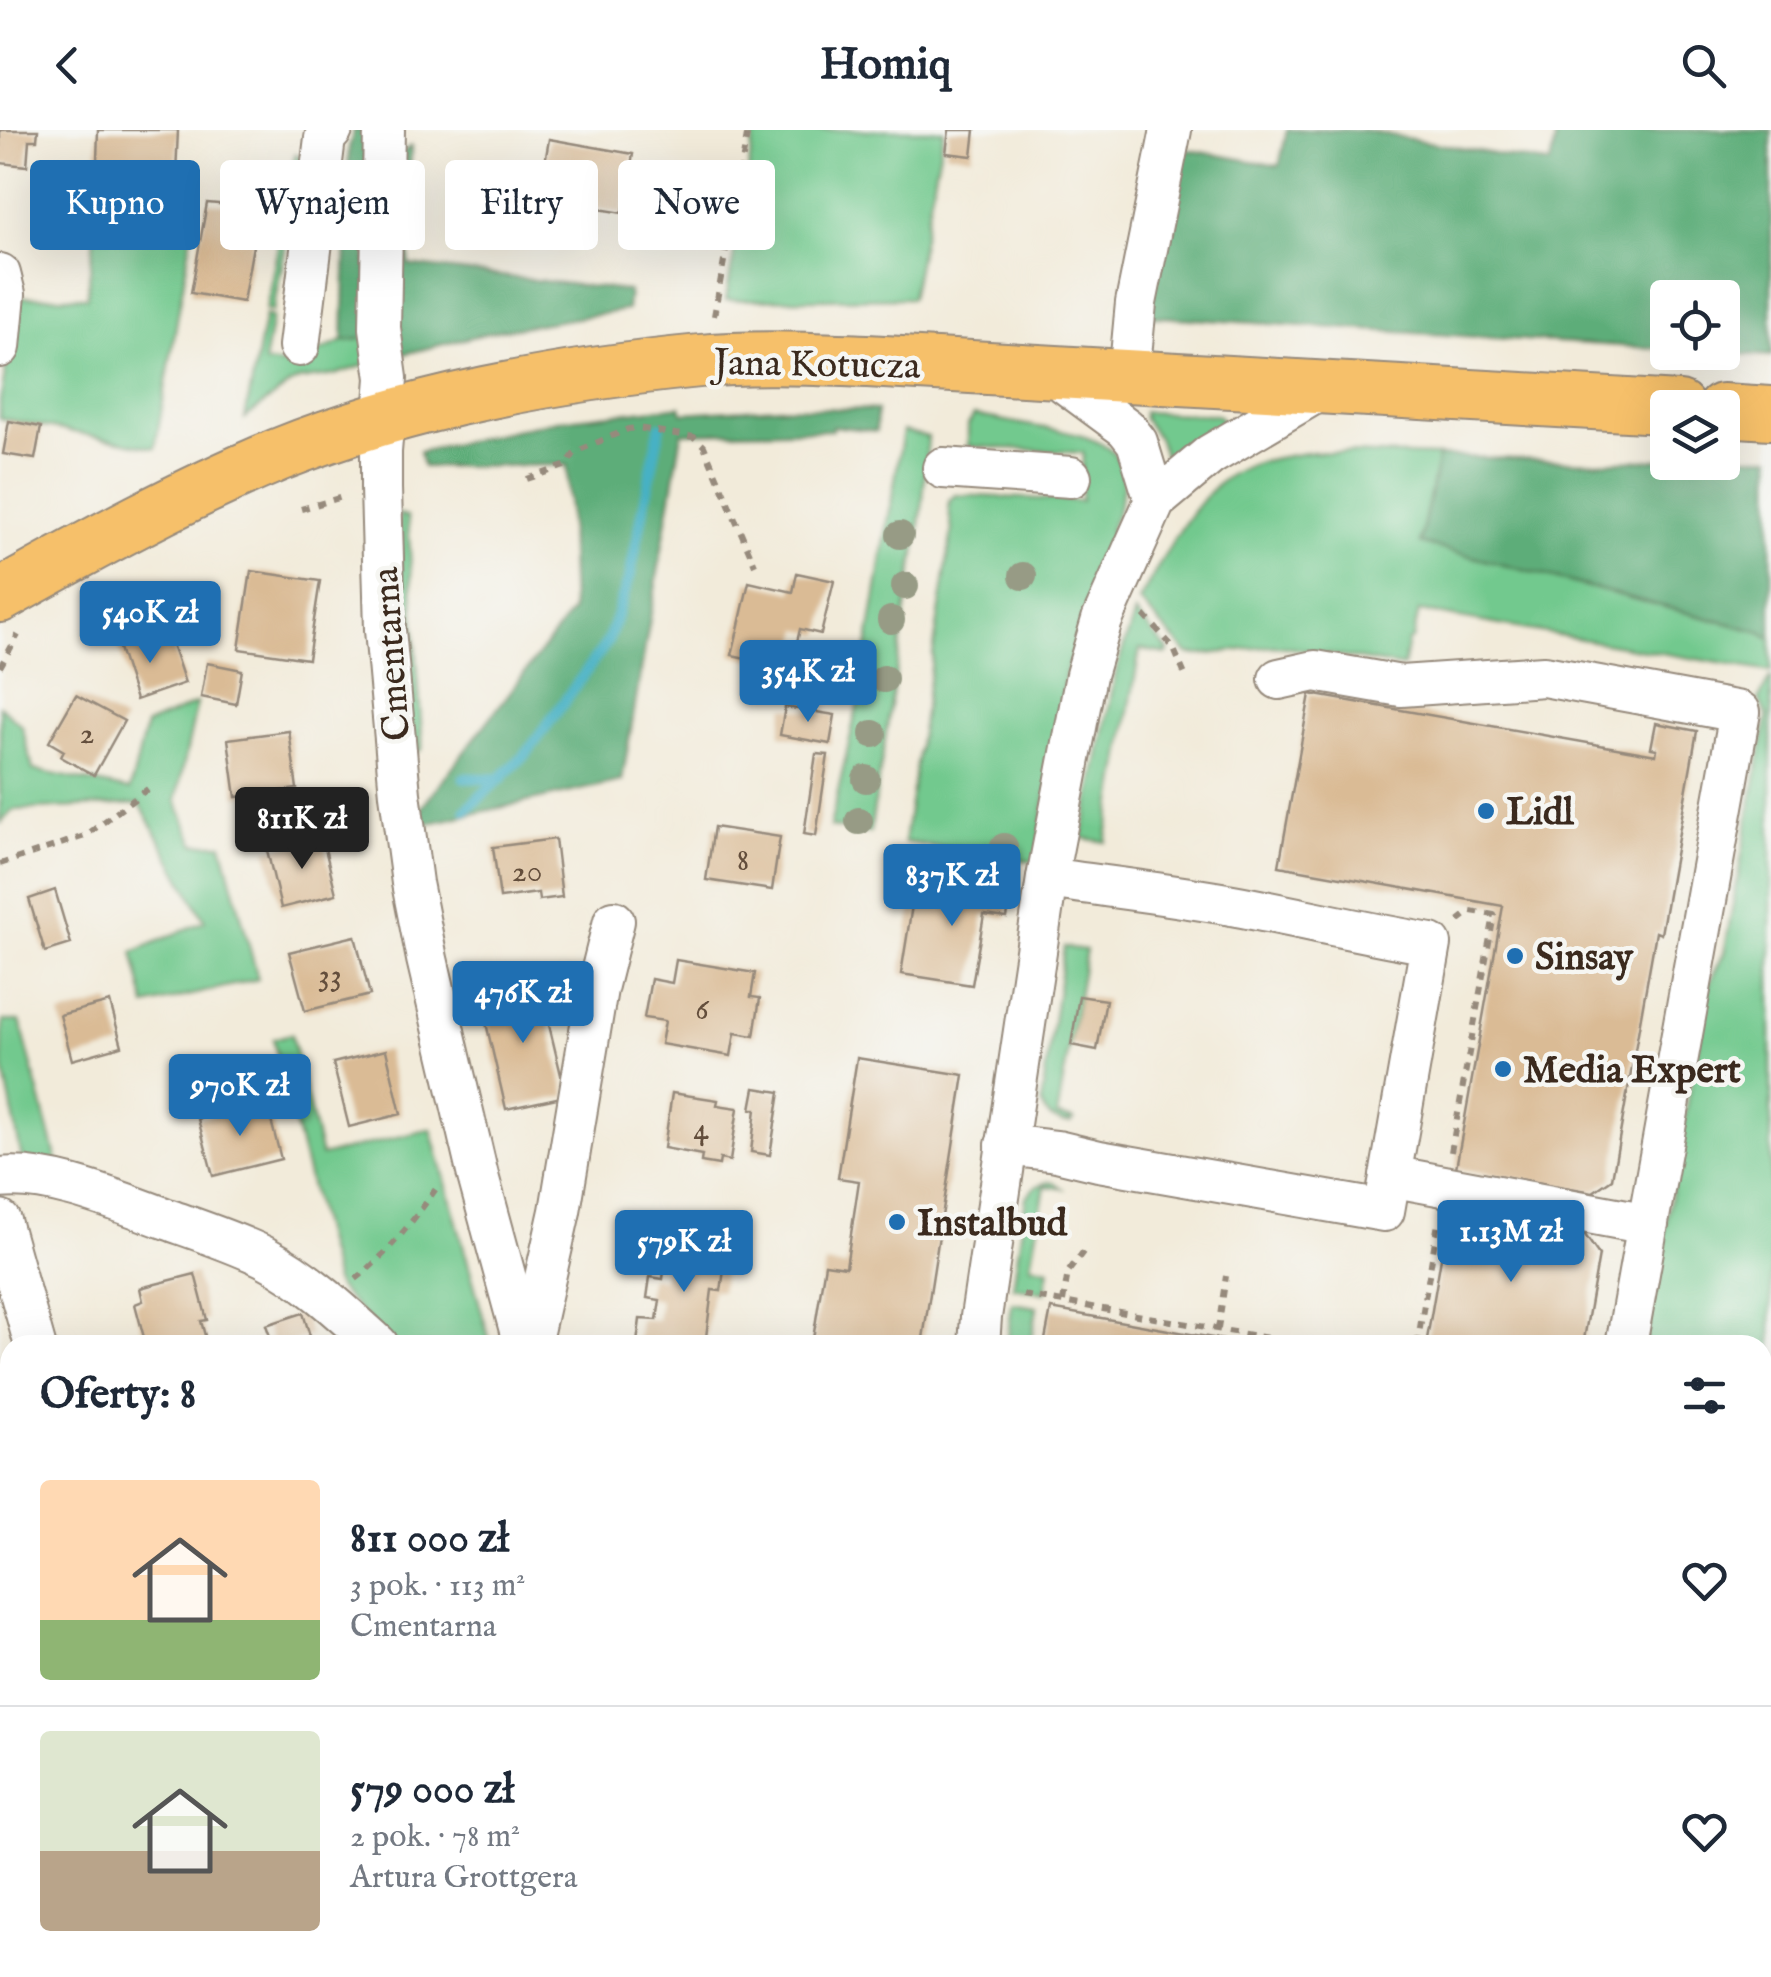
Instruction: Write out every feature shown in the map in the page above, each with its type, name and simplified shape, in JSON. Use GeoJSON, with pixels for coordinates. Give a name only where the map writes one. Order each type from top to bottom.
{"type":"FeatureCollection","features":[{"type":"Feature","properties":{"kind":"main road","name":"Jana Kotucza"},"geometry":{"type":"LineString","coordinates":[[0,596],[189,494],[281,454],[385,419],[529,383],[702,360],[867,360],[1650,406]]}},
{"type":"Feature","properties":{"kind":"main road"},"geometry":{"type":"LineString","coordinates":[[1740,411],[1771,413]]}},
{"type":"Feature","properties":{"kind":"street"},"geometry":{"type":"LineString","coordinates":[[299,346],[325,138],[332,130]]}},
{"type":"Feature","properties":{"kind":"street","name":"Cmentarna"},"geometry":{"type":"LineString","coordinates":[[384,130],[380,328],[388,378],[381,462],[386,630],[400,794],[412,883],[431,977],[478,1176],[524,1335]]}},
{"type":"Feature","properties":{"kind":"street"},"geometry":{"type":"LineString","coordinates":[[1129,377],[1136,303],[1172,130]]}},
{"type":"Feature","properties":{"kind":"street"},"geometry":{"type":"LineString","coordinates":[[0,274],[5,294],[0,347]]}},
{"type":"Feature","properties":{"kind":"street"},"geometry":{"type":"LineString","coordinates":[[1050,372],[1126,428],[1137,442],[1155,501]]}},
{"type":"Feature","properties":{"kind":"street"},"geometry":{"type":"LineString","coordinates":[[980,1335],[1047,878],[1092,649],[1113,591],[1155,501],[1210,455],[1327,386]]}},
{"type":"Feature","properties":{"kind":"street"},"geometry":{"type":"LineString","coordinates":[[943,468],[1071,476]]}},
{"type":"Feature","properties":{"kind":"street"},"geometry":{"type":"LineString","coordinates":[[1279,680],[1315,671],[1401,686],[1544,676],[1740,712],[1628,1335]]}},
{"type":"Feature","properties":{"kind":"street"},"geometry":{"type":"LineString","coordinates":[[1006,1145],[1384,1211],[1431,944],[1235,905],[1047,878]]}},
{"type":"Feature","properties":{"kind":"street"},"geometry":{"type":"LineString","coordinates":[[529,1335],[560,1211],[596,989],[614,921]]}},
{"type":"Feature","properties":{"kind":"street"},"geometry":{"type":"LineString","coordinates":[[1390,1176],[1648,1224]]}},
{"type":"Feature","properties":{"kind":"street"},"geometry":{"type":"LineString","coordinates":[[0,1178],[32,1177],[53,1182],[125,1204],[264,1257],[326,1298],[367,1335]]}},
{"type":"Feature","properties":{"kind":"street"},"geometry":{"type":"LineString","coordinates":[[0,1220],[31,1335]]}},
{"type":"Feature","properties":{"kind":"path"},"geometry":{"type":"LineString","coordinates":[[702,360],[713,322],[748,130]]}},
{"type":"Feature","properties":{"kind":"path"},"geometry":{"type":"LineString","coordinates":[[527,479],[567,465],[582,449],[628,429],[694,437],[704,446],[754,565]]}},
{"type":"Feature","properties":{"kind":"path"},"geometry":{"type":"LineString","coordinates":[[301,508],[349,495]]}},
{"type":"Feature","properties":{"kind":"path"},"geometry":{"type":"LineString","coordinates":[[1140,611],[1173,647],[1185,675]]}},
{"type":"Feature","properties":{"kind":"path"},"geometry":{"type":"LineString","coordinates":[[0,864],[85,836],[149,788]]}},
{"type":"Feature","properties":{"kind":"path"},"geometry":{"type":"LineString","coordinates":[[1418,1335],[1494,915],[1471,911],[1431,944]]}},
{"type":"Feature","properties":{"kind":"path"},"geometry":{"type":"LineString","coordinates":[[326,1298],[368,1270],[449,1171]]}},
{"type":"Feature","properties":{"kind":"path"},"geometry":{"type":"LineString","coordinates":[[1063,1302],[1068,1272],[1083,1252]]}},
{"type":"Feature","properties":{"kind":"path"},"geometry":{"type":"LineString","coordinates":[[1218,1329],[1226,1276]]}},
{"type":"Feature","properties":{"kind":"path"},"geometry":{"type":"LineString","coordinates":[[1012,1293],[1252,1335]]}},
{"type":"Feature","properties":{"kind":"green space"},"geometry":{"type":"Polygon","coordinates":[[[354,130],[365,130],[365,160],[349,160],[354,130]]]}},
{"type":"Feature","properties":{"kind":"green space"},"geometry":{"type":"Polygon","coordinates":[[[755,130],[944,130],[911,298],[726,300],[735,250],[775,250],[775,160],[750,160],[755,130]]]}},
{"type":"Feature","properties":{"kind":"green space"},"geometry":{"type":"Polygon","coordinates":[[[1287,130],[1362,130],[1550,164],[1557,130],[1771,130],[1771,356],[1740,354],[1740,280],[1650,280],[1650,348],[1145,316],[1179,148],[1279,166],[1287,130]]]}},
{"type":"Feature","properties":{"kind":"green space"},"geometry":{"type":"Polygon","coordinates":[[[411,146],[411,160],[393,159],[411,146]]]}},
{"type":"Feature","properties":{"kind":"green space"},"geometry":{"type":"Polygon","coordinates":[[[93,250],[189,250],[155,448],[0,418],[19,297],[87,297],[93,250]]]}},
{"type":"Feature","properties":{"kind":"green space"},"geometry":{"type":"Polygon","coordinates":[[[277,250],[285,250],[273,311],[266,310],[277,250]]]}},
{"type":"Feature","properties":{"kind":"green space"},"geometry":{"type":"Polygon","coordinates":[[[346,250],[367,250],[368,338],[343,341],[346,250]]]}},
{"type":"Feature","properties":{"kind":"green space"},"geometry":{"type":"Polygon","coordinates":[[[395,250],[409,250],[409,265],[629,291],[627,310],[496,331],[397,356],[395,250]]]}},
{"type":"Feature","properties":{"kind":"green space"},"geometry":{"type":"Polygon","coordinates":[[[265,315],[272,317],[264,363],[288,365],[343,341],[368,338],[368,364],[334,375],[299,380],[245,418],[265,315]]]}},
{"type":"Feature","properties":{"kind":"green space"},"geometry":{"type":"Polygon","coordinates":[[[681,406],[683,413],[779,407],[877,410],[876,431],[832,426],[832,430],[682,433],[622,781],[417,826],[422,807],[572,611],[567,465],[423,467],[419,452],[557,420],[681,406]]]}},
{"type":"Feature","properties":{"kind":"green space"},"geometry":{"type":"Polygon","coordinates":[[[1143,412],[1217,415],[1222,420],[1166,459],[1143,412]]]}},
{"type":"Feature","properties":{"kind":"green space"},"geometry":{"type":"Polygon","coordinates":[[[974,415],[1094,440],[1118,458],[1123,471],[1119,507],[1110,530],[1119,535],[1087,603],[1066,673],[1036,862],[904,842],[952,530],[950,500],[956,495],[1081,501],[1083,453],[968,446],[968,425],[974,415]]]}},
{"type":"Feature","properties":{"kind":"green space"},"geometry":{"type":"Polygon","coordinates":[[[903,431],[928,437],[922,510],[870,833],[830,827],[858,703],[903,431]]]}},
{"type":"Feature","properties":{"kind":"green space"},"geometry":{"type":"Polygon","coordinates":[[[1313,452],[1438,456],[1420,543],[1761,632],[1771,639],[1771,672],[1419,611],[1403,667],[1273,646],[1188,654],[1139,601],[1169,548],[1207,495],[1237,471],[1274,458],[1313,452]]]}},
{"type":"Feature","properties":{"kind":"green space"},"geometry":{"type":"Polygon","coordinates":[[[1438,456],[1596,462],[1650,460],[1650,480],[1740,480],[1740,456],[1771,456],[1771,639],[1761,632],[1420,543],[1438,456]]]}},
{"type":"Feature","properties":{"kind":"green space"},"geometry":{"type":"Polygon","coordinates":[[[399,514],[408,521],[422,738],[422,749],[414,754],[409,752],[399,514]]]}},
{"type":"Feature","properties":{"kind":"green space"},"geometry":{"type":"Polygon","coordinates":[[[1135,613],[1168,650],[1167,654],[1140,649],[1106,842],[1082,838],[1117,667],[1135,613]]]}},
{"type":"Feature","properties":{"kind":"green space"},"geometry":{"type":"Polygon","coordinates":[[[1771,676],[1771,1335],[1646,1335],[1709,984],[1724,953],[1767,717],[1759,699],[1771,676]]]}},
{"type":"Feature","properties":{"kind":"green space"},"geometry":{"type":"Polygon","coordinates":[[[197,703],[176,800],[195,844],[222,844],[258,979],[146,1006],[133,952],[205,921],[140,804],[13,810],[0,824],[0,706],[22,726],[33,770],[130,790],[146,725],[197,703]]]}},
{"type":"Feature","properties":{"kind":"green space"},"geometry":{"type":"Polygon","coordinates":[[[1064,947],[1086,950],[1057,1116],[1074,1120],[1071,1123],[1052,1118],[1041,1103],[1064,947]]]}},
{"type":"Feature","properties":{"kind":"green space"},"geometry":{"type":"Polygon","coordinates":[[[3,1021],[20,1021],[58,1165],[23,1164],[2,1060],[3,1021]]]}},
{"type":"Feature","properties":{"kind":"green space"},"geometry":{"type":"Polygon","coordinates":[[[291,1034],[321,1156],[431,1129],[488,1335],[383,1335],[336,1286],[273,1039],[291,1034]]]}},
{"type":"Feature","properties":{"kind":"green space"},"geometry":{"type":"Polygon","coordinates":[[[1048,1182],[1062,1188],[1045,1186],[1031,1265],[1049,1269],[1045,1293],[1013,1287],[1026,1197],[1035,1187],[1048,1182]]]}},
{"type":"Feature","properties":{"kind":"green space"},"geometry":{"type":"Polygon","coordinates":[[[1012,1303],[1037,1307],[1033,1335],[1008,1335],[1012,1303]]]}},
{"type":"Feature","properties":{"kind":"building"},"geometry":{"type":"Polygon","coordinates":[[[0,130],[38,130],[37,140],[29,140],[27,166],[0,163],[0,130]]]}},
{"type":"Feature","properties":{"kind":"building"},"geometry":{"type":"Polygon","coordinates":[[[98,130],[178,130],[177,160],[97,160],[98,130]]]}},
{"type":"Feature","properties":{"kind":"building"},"geometry":{"type":"Polygon","coordinates":[[[949,130],[975,130],[972,156],[946,153],[949,130]]]}},
{"type":"Feature","properties":{"kind":"building"},"geometry":{"type":"Polygon","coordinates":[[[549,139],[633,154],[632,160],[618,160],[618,212],[598,209],[598,160],[546,160],[549,139]]]}},
{"type":"Feature","properties":{"kind":"building"},"geometry":{"type":"Polygon","coordinates":[[[207,203],[220,204],[220,250],[252,250],[243,302],[191,293],[207,203]]]}},
{"type":"Feature","properties":{"kind":"building"},"geometry":{"type":"Polygon","coordinates":[[[9,421],[41,427],[35,459],[3,454],[9,421]]]}},
{"type":"Feature","properties":{"kind":"building"},"geometry":{"type":"Polygon","coordinates":[[[251,571],[320,581],[308,659],[239,649],[251,571]]]}},
{"type":"Feature","properties":{"kind":"building"},"geometry":{"type":"Polygon","coordinates":[[[797,573],[834,581],[821,634],[800,629],[791,668],[732,655],[749,582],[793,592],[797,573]]]}},
{"type":"Feature","properties":{"kind":"building"},"geometry":{"type":"Polygon","coordinates":[[[144,633],[148,645],[170,638],[185,683],[136,700],[117,642],[144,633]]]}},
{"type":"Feature","properties":{"kind":"building"},"geometry":{"type":"Polygon","coordinates":[[[207,663],[242,670],[236,704],[201,697],[207,663]]]}},
{"type":"Feature","properties":{"kind":"building","name":"Lidl"},"geometry":{"type":"Polygon","coordinates":[[[1310,694],[1656,755],[1657,749],[1651,748],[1656,723],[1697,731],[1612,1179],[1593,1192],[1456,1168],[1503,906],[1279,866],[1310,694]]]}},
{"type":"Feature","properties":{"kind":"building"},"geometry":{"type":"Polygon","coordinates":[[[76,695],[124,721],[94,775],[61,757],[64,751],[49,742],[76,695]]]}},
{"type":"Feature","properties":{"kind":"building"},"geometry":{"type":"Polygon","coordinates":[[[785,707],[835,715],[830,744],[780,735],[785,707]]]}},
{"type":"Feature","properties":{"kind":"building"},"geometry":{"type":"Polygon","coordinates":[[[289,731],[297,789],[236,797],[228,739],[289,731]]]}},
{"type":"Feature","properties":{"kind":"building"},"geometry":{"type":"Polygon","coordinates":[[[816,754],[828,755],[816,836],[804,834],[816,754]]]}},
{"type":"Feature","properties":{"kind":"building"},"geometry":{"type":"Polygon","coordinates":[[[714,827],[780,837],[772,890],[706,880],[714,827]]]}},
{"type":"Feature","properties":{"kind":"building"},"geometry":{"type":"Polygon","coordinates":[[[322,836],[336,894],[281,908],[267,850],[322,836]]]}},
{"type":"Feature","properties":{"kind":"building"},"geometry":{"type":"Polygon","coordinates":[[[555,839],[562,897],[539,900],[538,893],[500,898],[493,847],[555,839]]]}},
{"type":"Feature","properties":{"kind":"building"},"geometry":{"type":"Polygon","coordinates":[[[970,875],[1013,882],[1007,918],[984,915],[972,985],[901,974],[915,887],[966,896],[970,875]]]}},
{"type":"Feature","properties":{"kind":"building"},"geometry":{"type":"Polygon","coordinates":[[[55,890],[71,944],[45,952],[29,899],[55,890]]]}},
{"type":"Feature","properties":{"kind":"building"},"geometry":{"type":"Polygon","coordinates":[[[355,936],[370,995],[305,1011],[289,952],[355,936]]]}},
{"type":"Feature","properties":{"kind":"building"},"geometry":{"type":"Polygon","coordinates":[[[676,960],[755,973],[751,997],[760,998],[754,1036],[735,1033],[731,1056],[661,1044],[665,1021],[644,1018],[651,979],[672,983],[676,960]]]}},
{"type":"Feature","properties":{"kind":"building"},"geometry":{"type":"Polygon","coordinates":[[[539,983],[566,1096],[506,1109],[480,997],[539,983]]]}},
{"type":"Feature","properties":{"kind":"building"},"geometry":{"type":"Polygon","coordinates":[[[1079,996],[1106,1000],[1097,1050],[1071,1045],[1079,996]]]}},
{"type":"Feature","properties":{"kind":"building"},"geometry":{"type":"Polygon","coordinates":[[[110,1002],[122,1046],[72,1060],[60,1015],[110,1002]]]}},
{"type":"Feature","properties":{"kind":"building"},"geometry":{"type":"Polygon","coordinates":[[[386,1050],[401,1114],[349,1127],[333,1063],[386,1050]]]}},
{"type":"Feature","properties":{"kind":"building","name":"Instalbud"},"geometry":{"type":"Polygon","coordinates":[[[857,1058],[964,1075],[924,1335],[814,1335],[825,1264],[846,1267],[859,1181],[838,1178],[857,1058]]]}},
{"type":"Feature","properties":{"kind":"building"},"geometry":{"type":"Polygon","coordinates":[[[755,1088],[780,1092],[770,1155],[751,1152],[755,1088]]]}},
{"type":"Feature","properties":{"kind":"building"},"geometry":{"type":"Polygon","coordinates":[[[672,1093],[718,1100],[717,1105],[738,1108],[730,1161],[720,1159],[719,1165],[701,1162],[702,1155],[664,1148],[672,1093]]]}},
{"type":"Feature","properties":{"kind":"building"},"geometry":{"type":"Polygon","coordinates":[[[266,1101],[281,1159],[213,1176],[198,1119],[266,1101]]]}},
{"type":"Feature","properties":{"kind":"building"},"geometry":{"type":"Polygon","coordinates":[[[1449,1211],[1585,1235],[1599,1255],[1585,1335],[1428,1335],[1449,1211]]]}},
{"type":"Feature","properties":{"kind":"building"},"geometry":{"type":"Polygon","coordinates":[[[668,1241],[727,1249],[721,1291],[712,1290],[706,1335],[638,1335],[640,1319],[657,1320],[660,1300],[647,1298],[650,1277],[663,1279],[668,1241]]]}},
{"type":"Feature","properties":{"kind":"building"},"geometry":{"type":"Polygon","coordinates":[[[195,1274],[207,1320],[201,1321],[205,1335],[143,1335],[135,1304],[143,1301],[140,1288],[195,1274]]]}},
{"type":"Feature","properties":{"kind":"building"},"geometry":{"type":"Polygon","coordinates":[[[1051,1309],[1196,1335],[1046,1335],[1051,1309]]]}},
{"type":"Feature","properties":{"kind":"building"},"geometry":{"type":"Polygon","coordinates":[[[303,1313],[310,1335],[270,1335],[266,1325],[303,1313]]]}},
{"type":"Feature","properties":{"kind":"waterway"},"geometry":{"type":"LineString","coordinates":[[466,810],[527,753],[608,641],[630,576],[660,427]]}},
{"type":"Feature","properties":{"kind":"waterway"},"geometry":{"type":"LineString","coordinates":[[464,778],[501,779]]}},
{"type":"Feature","properties":{"kind":"place","name":"Lidl"},"geometry":{"type":"Point","coordinates":[1486,811]}},
{"type":"Feature","properties":{"kind":"place","name":"Sinsay"},"geometry":{"type":"Point","coordinates":[1515,956]}},
{"type":"Feature","properties":{"kind":"place","name":"Media Expert"},"geometry":{"type":"Point","coordinates":[1503,1069]}},
{"type":"Feature","properties":{"kind":"place","name":"Instalbud"},"geometry":{"type":"Point","coordinates":[897,1222]}}]}
